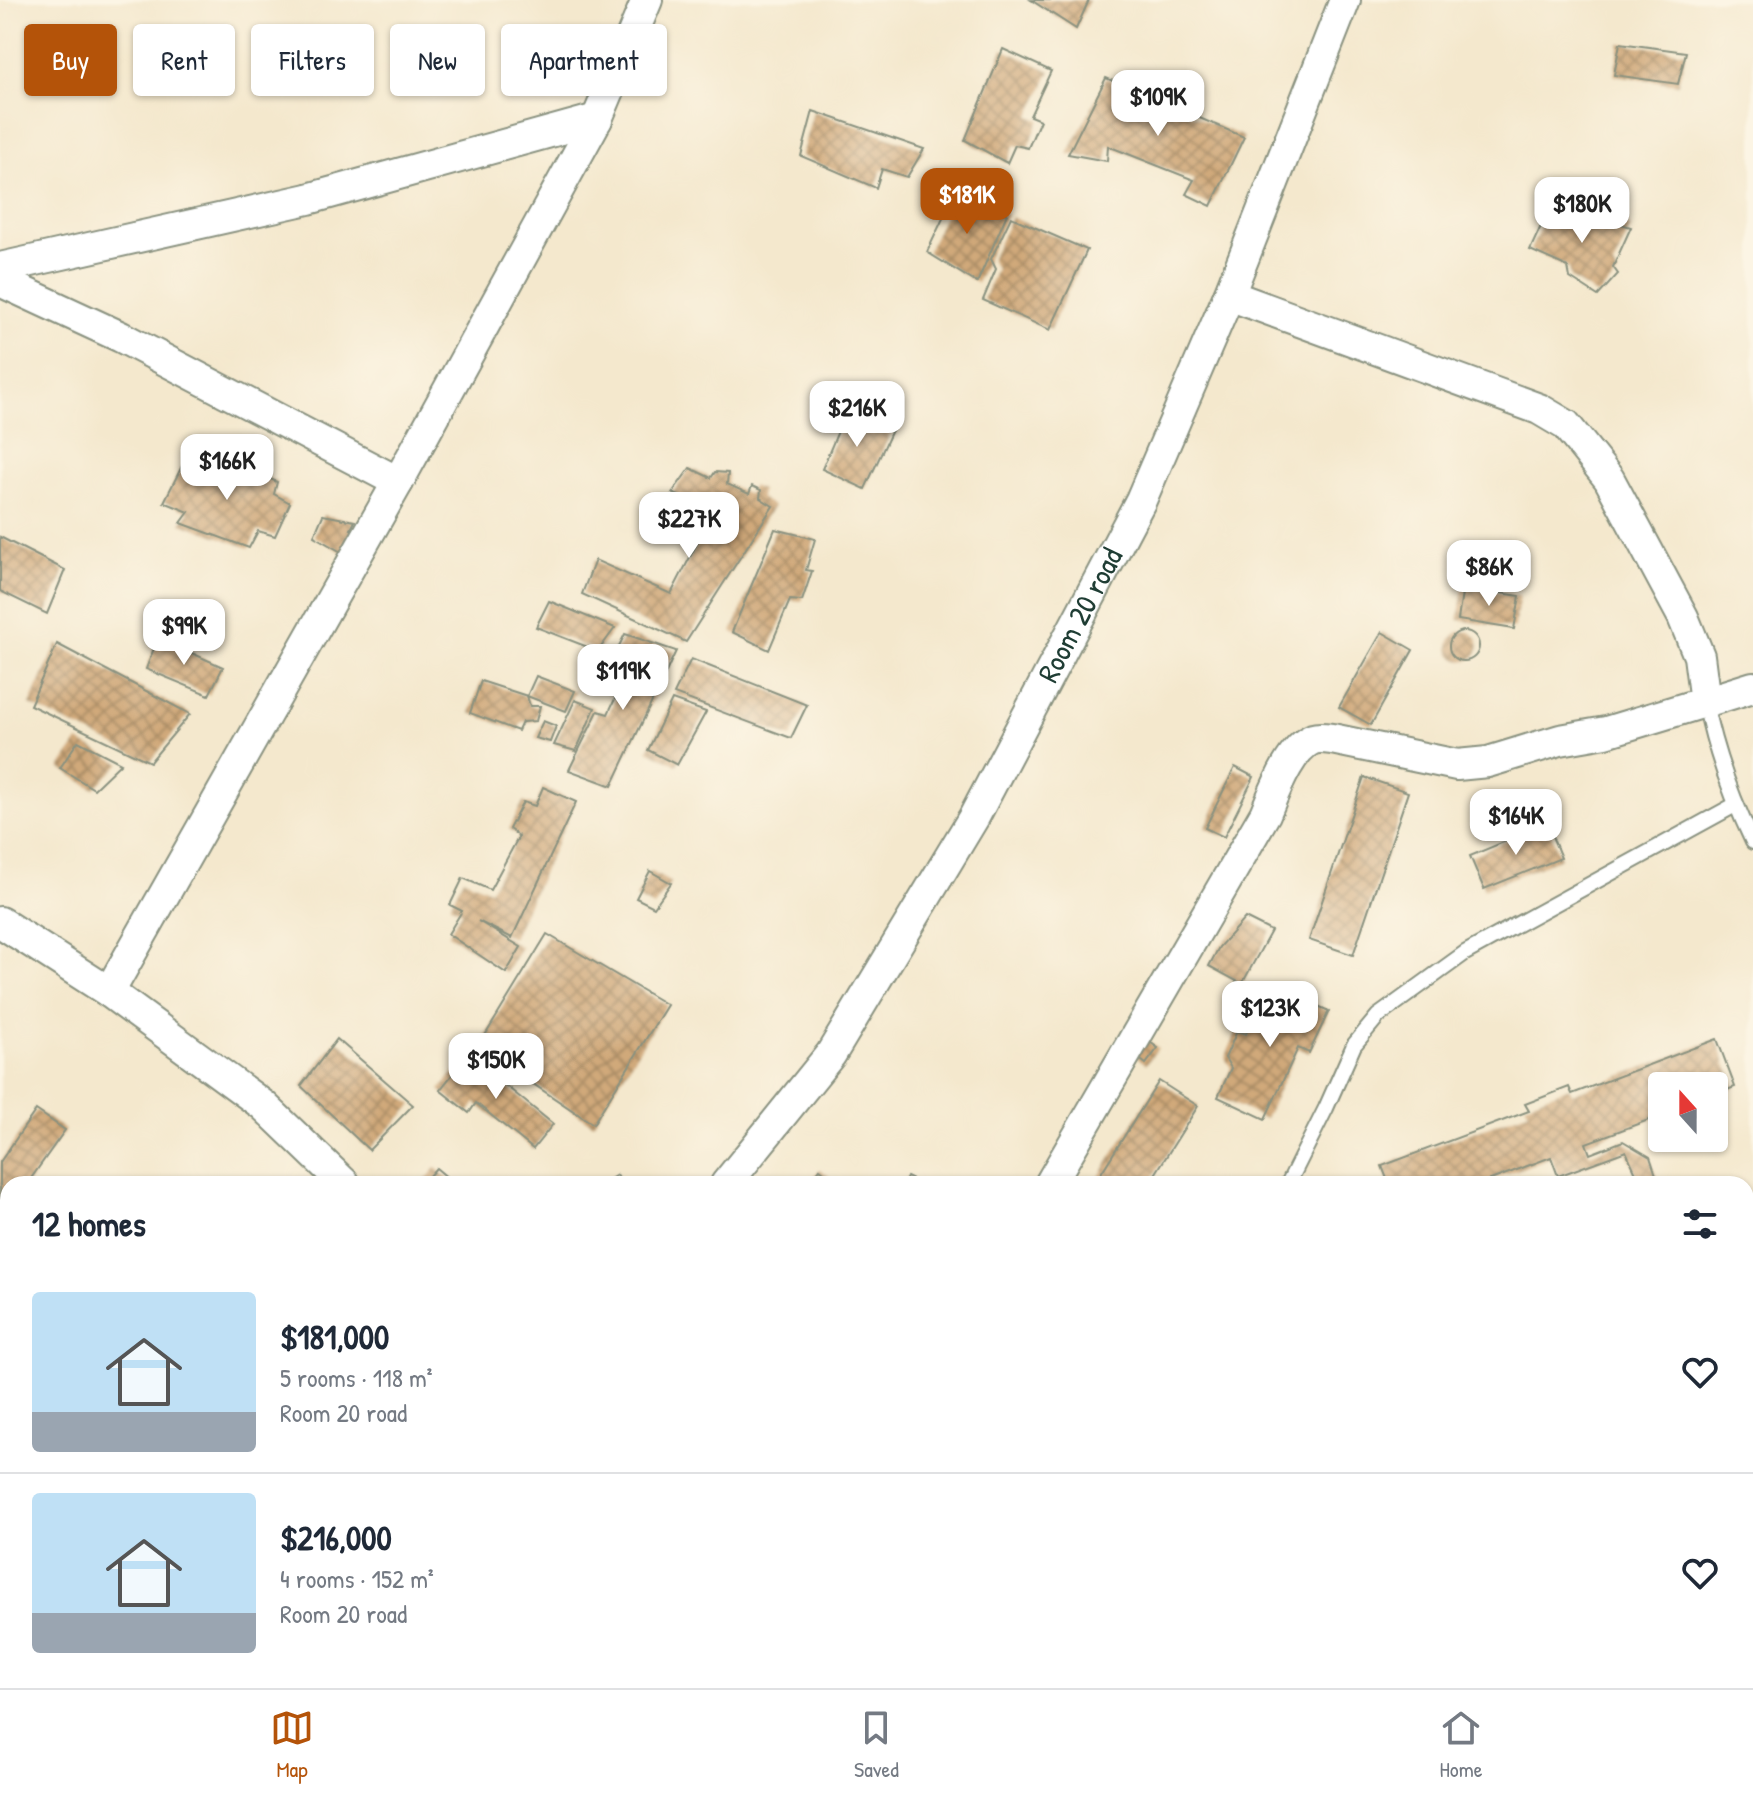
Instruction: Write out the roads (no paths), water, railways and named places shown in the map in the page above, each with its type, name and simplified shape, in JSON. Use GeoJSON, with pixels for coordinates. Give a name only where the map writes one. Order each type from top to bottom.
{"type":"FeatureCollection","features":[{"type":"Feature","properties":{"kind":"street"},"geometry":{"type":"LineString","coordinates":[[109,992],[398,482],[597,119],[647,0]]}},
{"type":"Feature","properties":{"kind":"street","name":"Room 20 road"},"geometry":{"type":"LineString","coordinates":[[732,1176],[831,1054],[974,817],[1141,500],[1229,295],[1345,0]]}},
{"type":"Feature","properties":{"kind":"street"},"geometry":{"type":"LineString","coordinates":[[0,268],[308,199],[597,119]]}},
{"type":"Feature","properties":{"kind":"street"},"geometry":{"type":"LineString","coordinates":[[0,281],[121,337],[398,482]]}},
{"type":"Feature","properties":{"kind":"street"},"geometry":{"type":"LineString","coordinates":[[1229,295],[1539,409],[1566,425],[1609,479],[1683,617],[1699,656],[1705,702]]}},
{"type":"Feature","properties":{"kind":"street"},"geometry":{"type":"LineString","coordinates":[[1055,1176],[1265,814],[1285,770],[1305,743],[1317,737],[1457,765],[1488,762],[1560,740],[1606,732],[1753,687]]}},
{"type":"Feature","properties":{"kind":"street"},"geometry":{"type":"LineString","coordinates":[[0,922],[109,992],[263,1105],[337,1176]]}},
{"type":"Feature","properties":{"kind":"lane"},"geometry":{"type":"LineString","coordinates":[[1705,702],[1715,749],[1735,805],[1753,842]]}},
{"type":"Feature","properties":{"kind":"lane"},"geometry":{"type":"LineString","coordinates":[[1292,1176],[1354,1045],[1378,1016],[1465,953],[1735,805]]}}]}
